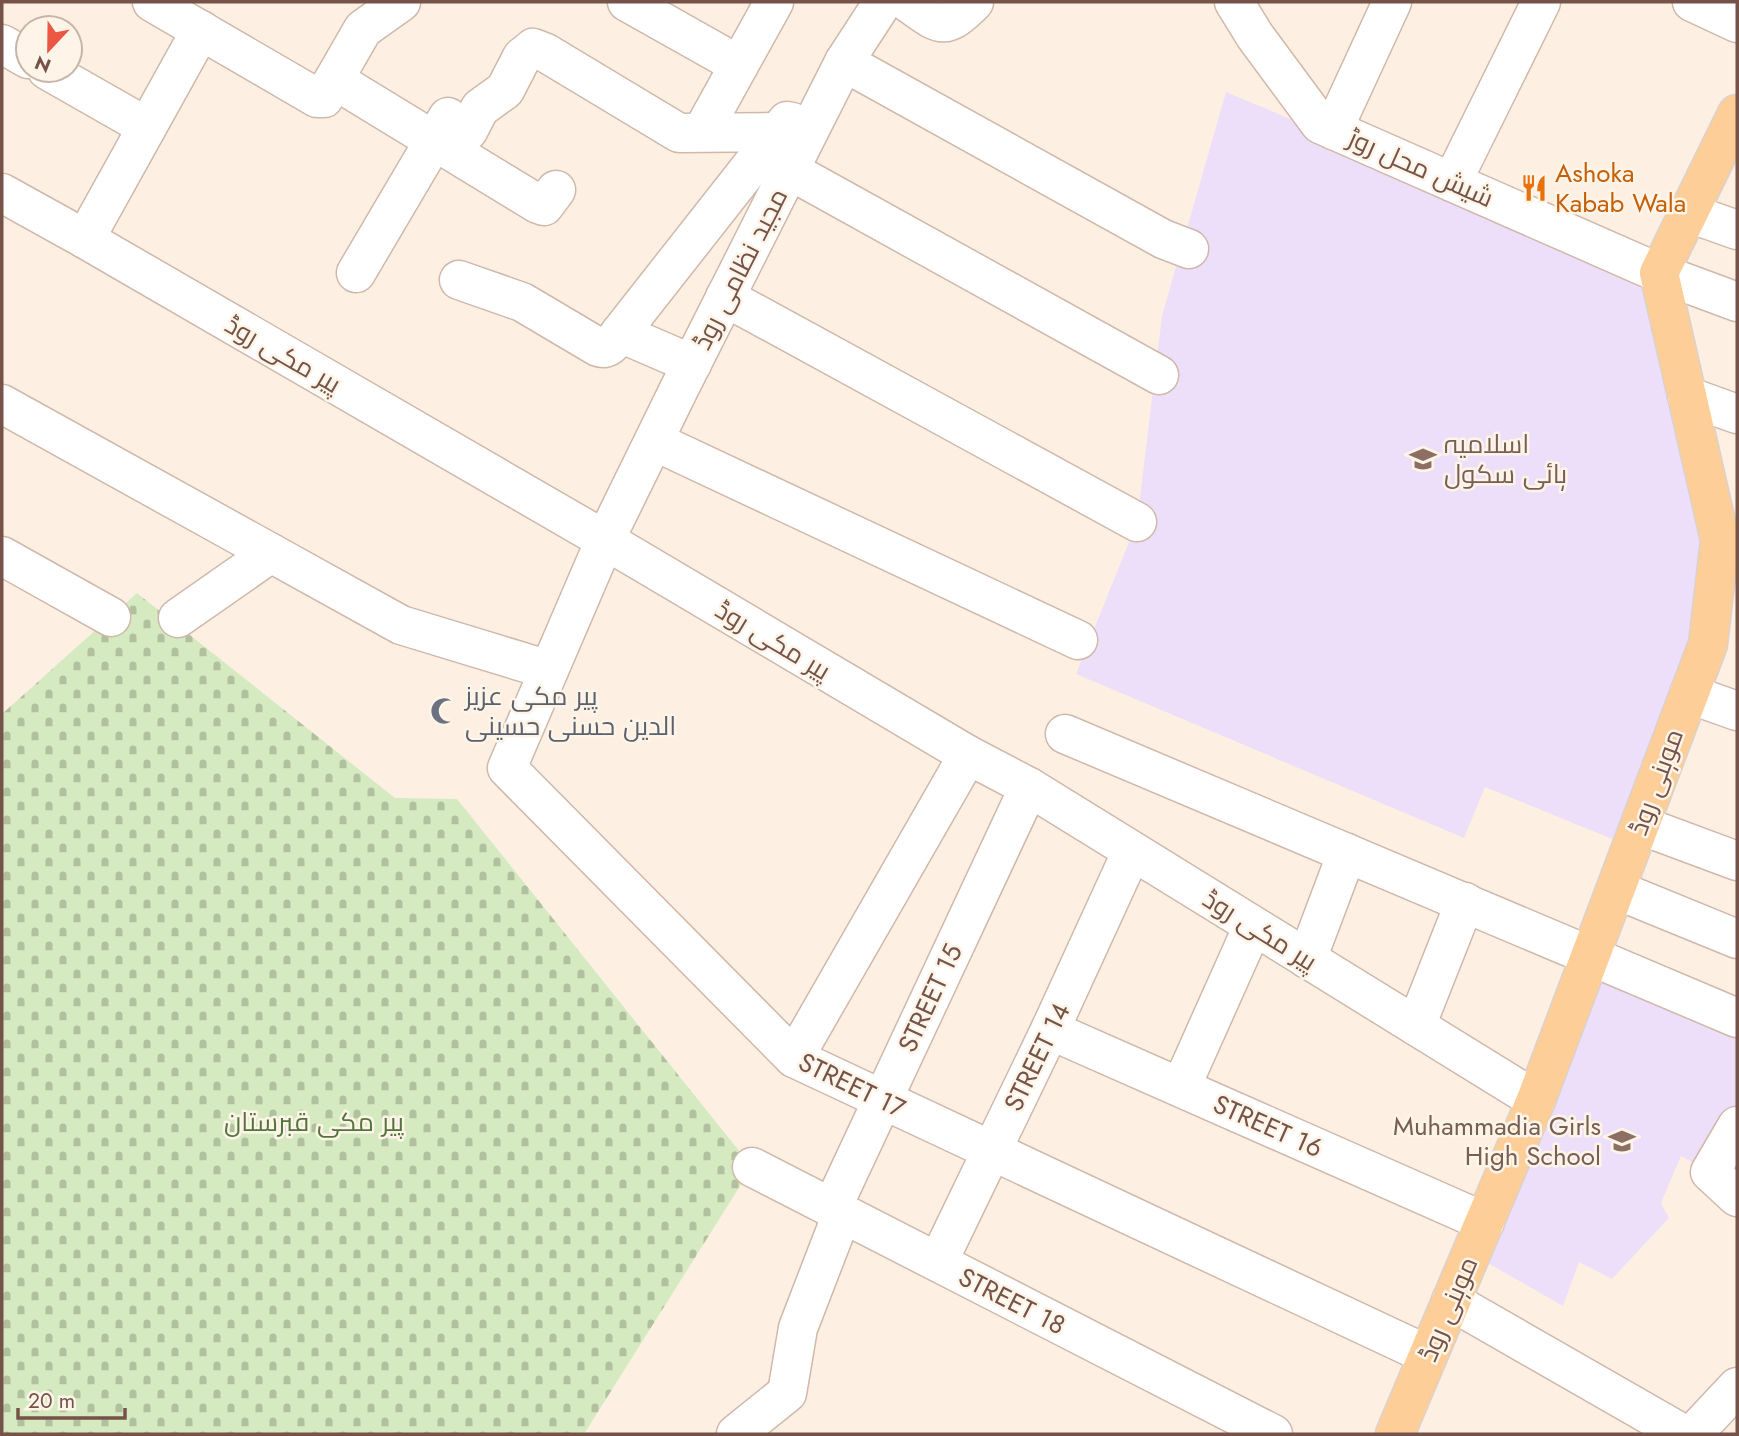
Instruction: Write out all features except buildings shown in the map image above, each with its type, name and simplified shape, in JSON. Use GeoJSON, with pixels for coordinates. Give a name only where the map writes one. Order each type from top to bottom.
{"type":"FeatureCollection","features":[{"type":"Feature","properties":{"kind":"main road"},"geometry":{"type":"LineString","coordinates":[[1660,273],[1737,114]]}},
{"type":"Feature","properties":{"kind":"main road","name":"موہنی روڈ"},"geometry":{"type":"LineString","coordinates":[[1395,1434],[1536,1100],[1708,644],[1720,540],[1727,530],[1687,396],[1660,273]]}},
{"type":"Feature","properties":{"kind":"street"},"geometry":{"type":"LineString","coordinates":[[152,2],[320,99],[324,98],[363,29],[401,2]]}},
{"type":"Feature","properties":{"kind":"street"},"geometry":{"type":"LineString","coordinates":[[627,2],[738,65]]}},
{"type":"Feature","properties":{"kind":"street","name":"مجید نظامی روڈ"},"geometry":{"type":"LineString","coordinates":[[605,540],[789,170],[795,127],[844,62],[883,2]]}},
{"type":"Feature","properties":{"kind":"street"},"geometry":{"type":"LineString","coordinates":[[907,2],[935,21],[948,23],[957,20],[974,2]]}},
{"type":"Feature","properties":{"kind":"street","name":"شیش محل روڑ"},"geometry":{"type":"LineString","coordinates":[[1234,2],[1255,36],[1320,124],[1660,273],[1737,302]]}},
{"type":"Feature","properties":{"kind":"street"},"geometry":{"type":"LineString","coordinates":[[1333,130],[1392,2]]}},
{"type":"Feature","properties":{"kind":"street"},"geometry":{"type":"LineString","coordinates":[[1452,182],[1541,2]]}},
{"type":"Feature","properties":{"kind":"street"},"geometry":{"type":"LineString","coordinates":[[1692,2],[1737,23]]}},
{"type":"Feature","properties":{"kind":"street"},"geometry":{"type":"LineString","coordinates":[[702,132],[738,65],[760,7]]}},
{"type":"Feature","properties":{"kind":"street"},"geometry":{"type":"LineString","coordinates":[[85,239],[201,30]]}},
{"type":"Feature","properties":{"kind":"street"},"geometry":{"type":"LineString","coordinates":[[356,273],[448,117],[468,131],[480,108],[505,90],[522,57],[533,48],[674,131],[795,127]]}},
{"type":"Feature","properties":{"kind":"street"},"geometry":{"type":"LineString","coordinates":[[844,62],[1163,239],[1189,249]]}},
{"type":"Feature","properties":{"kind":"street"},"geometry":{"type":"LineString","coordinates":[[333,80],[538,204],[544,206],[556,190]]}},
{"type":"Feature","properties":{"kind":"street"},"geometry":{"type":"LineString","coordinates":[[72,84],[147,127]]}},
{"type":"Feature","properties":{"kind":"street"},"geometry":{"type":"LineString","coordinates":[[459,280],[522,302],[604,349],[795,127]]}},
{"type":"Feature","properties":{"kind":"street"},"geometry":{"type":"LineString","coordinates":[[789,170],[1159,375]]}},
{"type":"Feature","properties":{"kind":"street","name":"پیر مکی روڈ"},"geometry":{"type":"LineString","coordinates":[[2,193],[605,540],[968,755],[1029,787],[1536,1100]]}},
{"type":"Feature","properties":{"kind":"street"},"geometry":{"type":"LineString","coordinates":[[1689,213],[1737,230]]}},
{"type":"Feature","properties":{"kind":"street"},"geometry":{"type":"LineString","coordinates":[[725,297],[1138,522]]}},
{"type":"Feature","properties":{"kind":"street"},"geometry":{"type":"LineString","coordinates":[[620,333],[692,364]]}},
{"type":"Feature","properties":{"kind":"street"},"geometry":{"type":"LineString","coordinates":[[1687,396],[1737,414]]}},
{"type":"Feature","properties":{"kind":"street"},"geometry":{"type":"LineString","coordinates":[[2,404],[401,625],[549,670]]}},
{"type":"Feature","properties":{"kind":"street"},"geometry":{"type":"LineString","coordinates":[[654,442],[1078,640]]}},
{"type":"Feature","properties":{"kind":"street","name":"STREET 17"},"geometry":{"type":"LineString","coordinates":[[605,540],[507,768],[794,1058],[1428,1355]]}},
{"type":"Feature","properties":{"kind":"street"},"geometry":{"type":"LineString","coordinates":[[178,618],[271,553]]}},
{"type":"Feature","properties":{"kind":"street"},"geometry":{"type":"LineString","coordinates":[[2,555],[111,617]]}},
{"type":"Feature","properties":{"kind":"street"},"geometry":{"type":"LineString","coordinates":[[1689,694],[1737,711]]}},
{"type":"Feature","properties":{"kind":"street"},"geometry":{"type":"LineString","coordinates":[[1065,734],[1591,954],[1737,1018]]}},
{"type":"Feature","properties":{"kind":"street"},"geometry":{"type":"LineString","coordinates":[[794,1058],[968,755]]}},
{"type":"Feature","properties":{"kind":"street","name":"STREET 15"},"geometry":{"type":"LineString","coordinates":[[736,1434],[786,1394],[798,1328],[837,1211],[883,1099],[1029,787]]}},
{"type":"Feature","properties":{"kind":"street"},"geometry":{"type":"LineString","coordinates":[[1640,825],[1737,861]]}},
{"type":"Feature","properties":{"kind":"street","name":"STREET 14"},"geometry":{"type":"LineString","coordinates":[[938,1262],[1051,1030],[1132,851]]}},
{"type":"Feature","properties":{"kind":"street"},"geometry":{"type":"LineString","coordinates":[[1307,959],[1347,853]]}},
{"type":"Feature","properties":{"kind":"street"},"geometry":{"type":"LineString","coordinates":[[1617,890],[1737,939]]}},
{"type":"Feature","properties":{"kind":"street"},"geometry":{"type":"LineString","coordinates":[[1416,1026],[1465,902]]}},
{"type":"Feature","properties":{"kind":"street"},"geometry":{"type":"LineString","coordinates":[[1181,1087],[1253,926]]}},
{"type":"Feature","properties":{"kind":"street","name":"STREET 16"},"geometry":{"type":"LineString","coordinates":[[1051,1030],[1485,1222]]}},
{"type":"Feature","properties":{"kind":"street"},"geometry":{"type":"LineString","coordinates":[[1737,1126],[1710,1172],[1737,1197]]}},
{"type":"Feature","properties":{"kind":"street","name":"STREET 18"},"geometry":{"type":"LineString","coordinates":[[752,1167],[1273,1434]]}},
{"type":"Feature","properties":{"kind":"street"},"geometry":{"type":"LineString","coordinates":[[1451,1301],[1683,1434]]}},
{"type":"Feature","properties":{"kind":"street"},"geometry":{"type":"LineString","coordinates":[[1693,1434],[1737,1387]]}},
{"type":"Feature","properties":{"kind":"shaded area","name":"اسلامیہ ہائی سکول"},"geometry":{"type":"Polygon","coordinates":[[[1226,92],[1659,273],[1717,530],[1708,644],[1632,847],[1485,787],[1464,838],[1076,674],[1137,522],[1162,316],[1226,92]]]}},
{"type":"Feature","properties":{"kind":"shaded area","name":"Muhammadia Girls High School"},"geometry":{"type":"Polygon","coordinates":[[[1591,954],[1737,1018],[1737,1126],[1710,1172],[1681,1156],[1661,1203],[1669,1218],[1612,1279],[1579,1262],[1563,1306],[1472,1254],[1591,954]]]}},
{"type":"Feature","properties":{"kind":"green space","name":"پیر مکی قبرستان"},"geometry":{"type":"Polygon","coordinates":[[[137,593],[395,798],[457,799],[752,1167],[584,1434],[2,1434],[2,714],[137,593]]]}},
{"type":"Feature","properties":{"kind":"place","name":"Ashoka Kabab Wala"},"geometry":{"type":"Point","coordinates":[1534,188]}},
{"type":"Feature","properties":{"kind":"place","name":"اسلامیہ ہائی سکول"},"geometry":{"type":"Point","coordinates":[1423,459]}},
{"type":"Feature","properties":{"kind":"place","name":"پیر مکی عزیز الدین حسنی حسینی"},"geometry":{"type":"Point","coordinates":[444,711]}},
{"type":"Feature","properties":{"kind":"place","name":"Muhammadia Girls High School"},"geometry":{"type":"Point","coordinates":[1622,1141]}}]}
